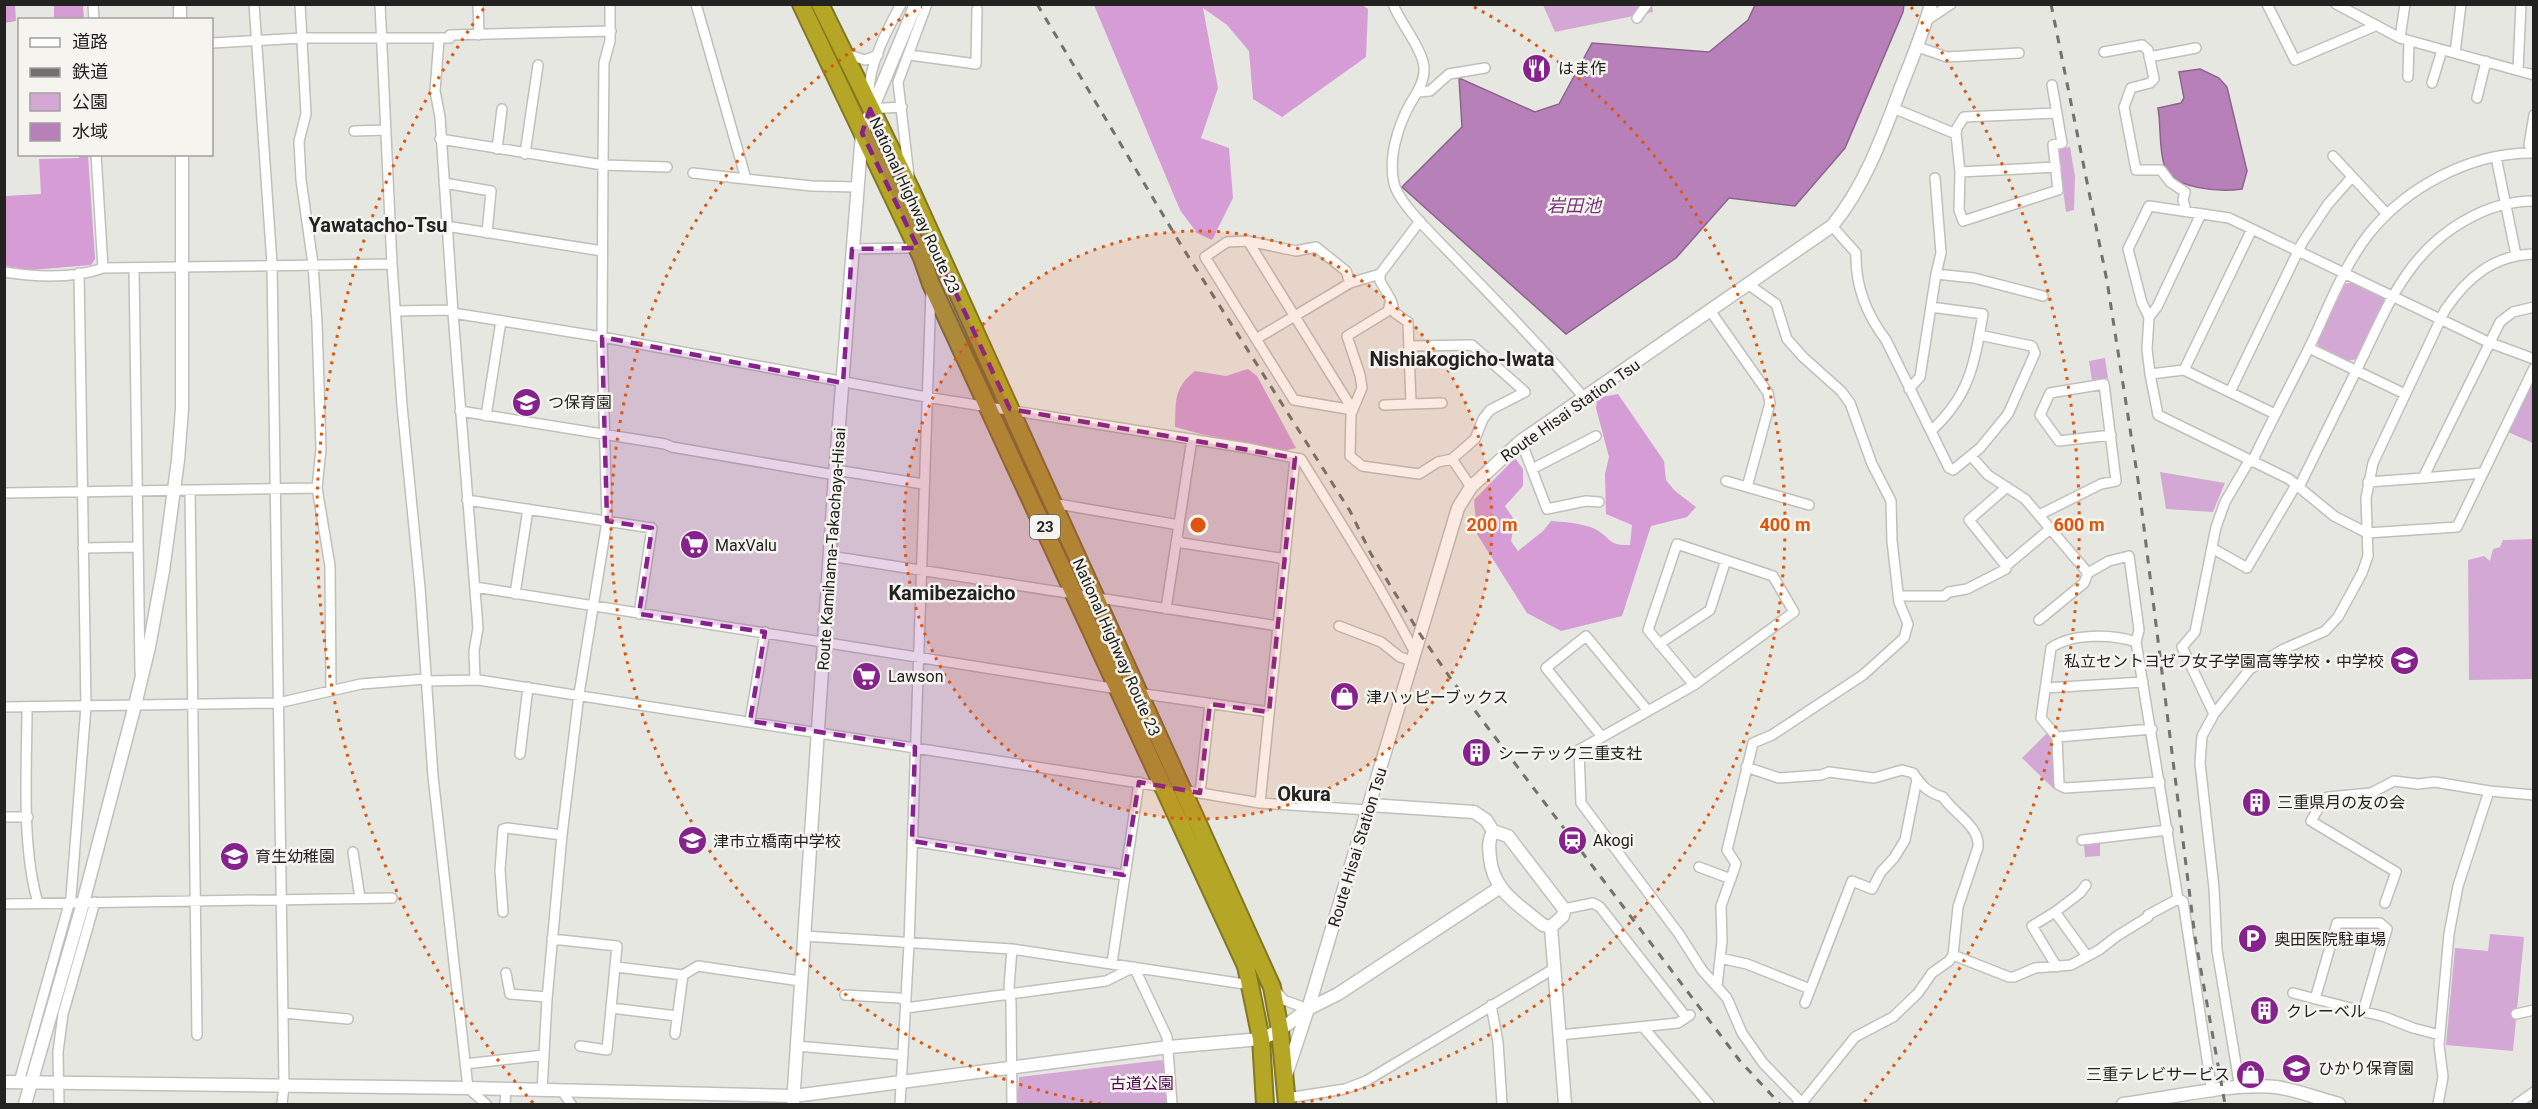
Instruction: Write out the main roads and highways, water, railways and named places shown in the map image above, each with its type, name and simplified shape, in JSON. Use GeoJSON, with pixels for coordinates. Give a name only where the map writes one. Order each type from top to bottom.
{"type":"FeatureCollection","features":[{"type":"Feature","properties":{"kind":"highway","name":"National Highway Route 23"},"geometry":{"type":"LineString","coordinates":[[801,4],[917,246],[931,285],[1076,594],[1246,966],[1252,985],[1261,1039],[1265,1104]]}},
{"type":"Feature","properties":{"kind":"highway","name":"National Highway Route 23"},"geometry":{"type":"LineString","coordinates":[[820,4],[911,190],[1272,987],[1280,1030],[1287,1101]]}},
{"type":"Feature","properties":{"kind":"main road","name":"Route Kamihama-Takachaya-Hisai"},"geometry":{"type":"LineString","coordinates":[[793,1100],[830,556],[862,133],[870,109],[916,4]]}},
{"type":"Feature","properties":{"kind":"main road","name":"Route Hisai Station Tsu"},"geometry":{"type":"LineString","coordinates":[[1285,1077],[1308,1009],[1458,508],[1471,487],[1521,441],[1711,312],[1832,226],[1852,199],[1893,108],[1918,47],[1931,4]]}},
{"type":"Feature","properties":{"kind":"main road"},"geometry":{"type":"LineString","coordinates":[[25,1104],[25,1083],[82,903],[135,705],[163,570],[182,409],[182,156]]}},
{"type":"Feature","properties":{"kind":"main road"},"geometry":{"type":"LineString","coordinates":[[1369,807],[1474,812],[1486,820],[1493,831],[1508,836],[1564,909],[1563,916],[1551,927]]}},
{"type":"Feature","properties":{"kind":"main road"},"geometry":{"type":"LineString","coordinates":[[1493,831],[1488,841],[1491,874],[1499,888],[1543,925],[1551,927]]}},
{"type":"Feature","properties":{"kind":"main road"},"geometry":{"type":"LineString","coordinates":[[4,1082],[468,1088],[793,1100],[902,1081],[1169,1047],[1261,1039],[1280,1030],[1308,1009],[1338,994],[1499,888]]}},
{"type":"Feature","properties":{"kind":"main road"},"geometry":{"type":"LineString","coordinates":[[1551,927],[1565,1104]]}},
{"type":"Feature","properties":{"kind":"main road"},"geometry":{"type":"LineString","coordinates":[[2128,1104],[2240,1088],[2277,1087],[2327,1103],[2339,1104]]}},
{"type":"Feature","properties":{"kind":"water","name":"岩田池"},"geometry":{"type":"Polygon","coordinates":[[[1755,5],[1904,5],[1845,148],[1795,206],[1729,198],[1676,258],[1566,334],[1402,187],[1462,127],[1459,78],[1535,112],[1559,104],[1592,43],[1709,52],[1748,20],[1755,5]]]}},
{"type":"Feature","properties":{"kind":"water"},"geometry":{"type":"Polygon","coordinates":[[[2200,69],[2219,78],[2227,87],[2247,171],[2242,189],[2209,189],[2186,184],[2168,173],[2164,164],[2158,108],[2181,103],[2184,98],[2179,72],[2200,69]]]}},
{"type":"Feature","properties":{"kind":"railway"},"geometry":{"type":"LineString","coordinates":[[1037,4],[1181,245],[1350,511],[1371,554],[1420,634],[1451,679],[1740,1061],[1780,1104]]}},
{"type":"Feature","properties":{"kind":"railway"},"geometry":{"type":"LineString","coordinates":[[2051,4],[2107,281],[2138,480],[2195,937],[2225,1104]]}},
{"type":"Feature","properties":{"kind":"place","name":"はま作"},"geometry":{"type":"Point","coordinates":[1537,68]}},
{"type":"Feature","properties":{"kind":"place","name":"つ保育園"},"geometry":{"type":"Point","coordinates":[527,402]}},
{"type":"Feature","properties":{"kind":"place","name":"MaxValu"},"geometry":{"type":"Point","coordinates":[694,545]}},
{"type":"Feature","properties":{"kind":"place","name":"私立セントヨゼフ女子学園高等学校・中学校"},"geometry":{"type":"Point","coordinates":[2405,661]}},
{"type":"Feature","properties":{"kind":"place","name":"Lawson"},"geometry":{"type":"Point","coordinates":[867,676]}},
{"type":"Feature","properties":{"kind":"place","name":"津ハッピーブックス"},"geometry":{"type":"Point","coordinates":[1345,697]}},
{"type":"Feature","properties":{"kind":"place","name":"シーテック三重支社"},"geometry":{"type":"Point","coordinates":[1477,753]}},
{"type":"Feature","properties":{"kind":"place","name":"三重県月の友の会"},"geometry":{"type":"Point","coordinates":[2256,802]}},
{"type":"Feature","properties":{"kind":"place","name":"Akogi"},"geometry":{"type":"Point","coordinates":[1572,840]}},
{"type":"Feature","properties":{"kind":"place","name":"津市立橋南中学校"},"geometry":{"type":"Point","coordinates":[692,841]}},
{"type":"Feature","properties":{"kind":"place","name":"育生幼稚園"},"geometry":{"type":"Point","coordinates":[234,856]}},
{"type":"Feature","properties":{"kind":"place","name":"奥田医院駐車場"},"geometry":{"type":"Point","coordinates":[2253,939]}},
{"type":"Feature","properties":{"kind":"place","name":"クレーベル"},"geometry":{"type":"Point","coordinates":[2265,1011]}},
{"type":"Feature","properties":{"kind":"place","name":"ひかり保育園"},"geometry":{"type":"Point","coordinates":[2297,1068]}},
{"type":"Feature","properties":{"kind":"place","name":"三重テレビサービス"},"geometry":{"type":"Point","coordinates":[2251,1074]}},
{"type":"Feature","properties":{"kind":"district","name":"Yawatacho-Tsu"},"geometry":{"type":"Point","coordinates":[378,225]}},
{"type":"Feature","properties":{"kind":"district","name":"Nishiakogicho-Iwata"},"geometry":{"type":"Point","coordinates":[1462,359]}},
{"type":"Feature","properties":{"kind":"district","name":"Kamibezaicho"},"geometry":{"type":"Point","coordinates":[952,593]}},
{"type":"Feature","properties":{"kind":"district","name":"Okura"},"geometry":{"type":"Point","coordinates":[1304,794]}},
{"type":"Feature","properties":{"kind":"park label","name":"古道公園"},"geometry":{"type":"Point","coordinates":[1142,1083]}}]}
